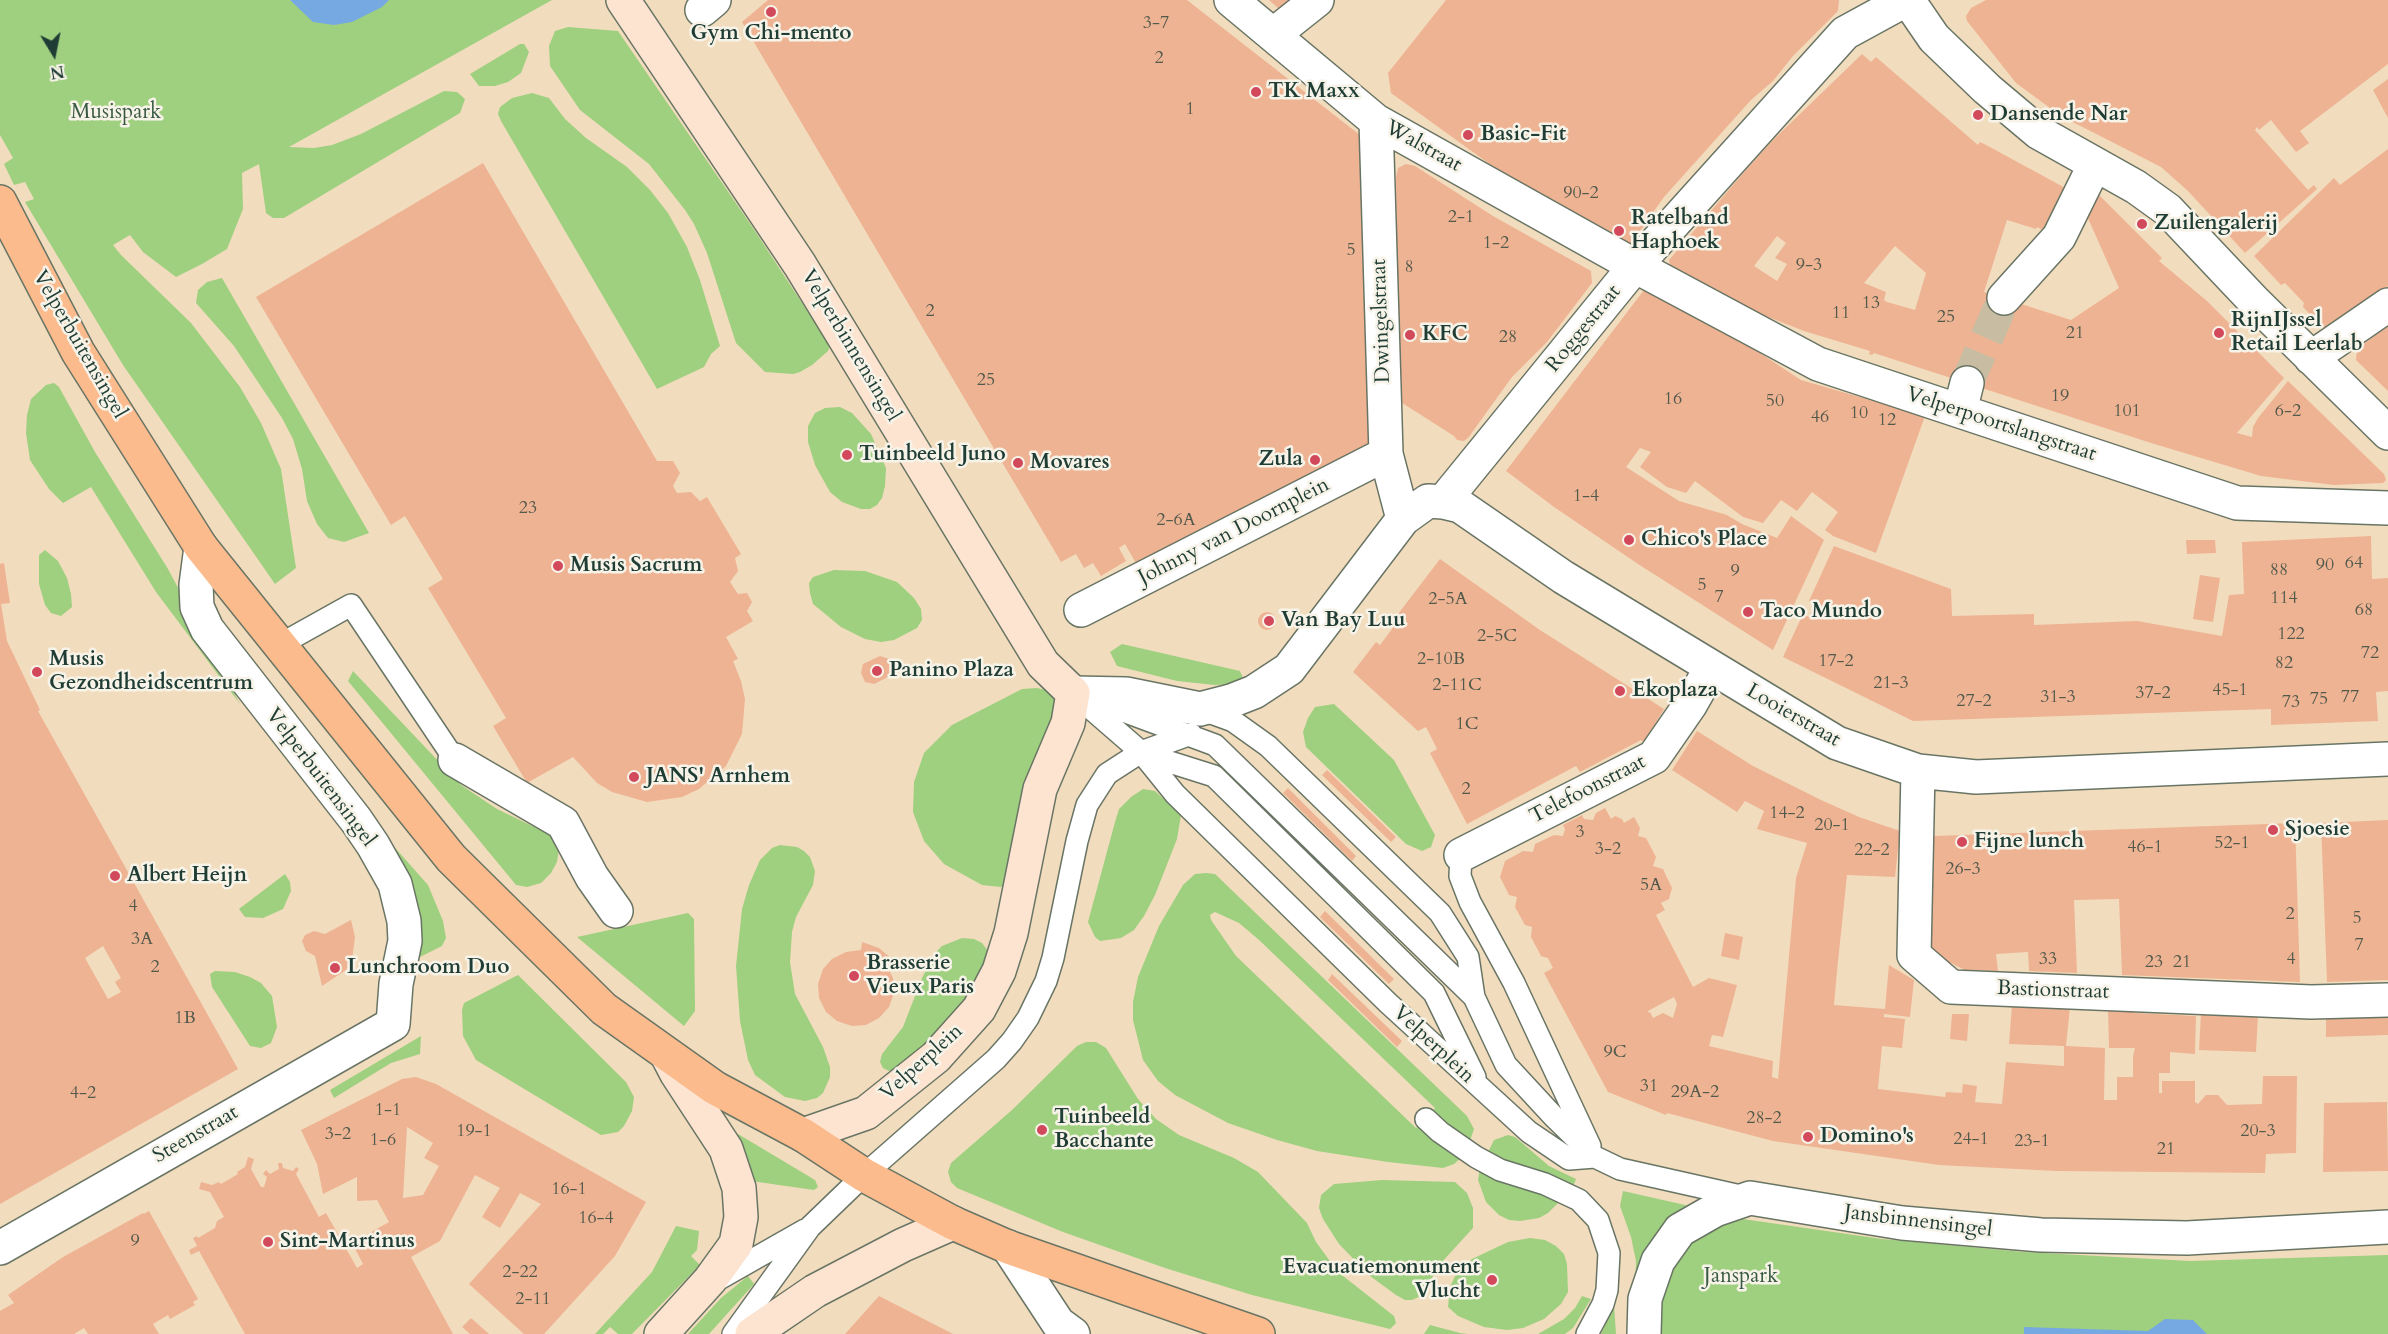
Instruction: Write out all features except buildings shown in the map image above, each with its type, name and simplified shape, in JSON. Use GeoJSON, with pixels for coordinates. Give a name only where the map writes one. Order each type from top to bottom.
{"type":"FeatureCollection","features":[{"type":"Feature","properties":{"kind":"main road","name":"Velperbuitensingel"},"geometry":{"type":"LineString","coordinates":[[0,202],[78,352],[201,547],[451,858],[542,945],[604,1009],[667,1055]]}},
{"type":"Feature","properties":{"kind":"main road"},"geometry":{"type":"LineString","coordinates":[[667,1055],[715,1088],[803,1135],[864,1175],[953,1223],[1008,1247],[1258,1334]]}},
{"type":"Feature","properties":{"kind":"street","name":"Velperbinnensingel"},"geometry":{"type":"LineString","coordinates":[[623,0],[800,265],[1043,664],[1073,693]]}},
{"type":"Feature","properties":{"kind":"street","name":"Walstraat"},"geometry":{"type":"LineString","coordinates":[[1231,0],[1376,121],[1635,266]]}},
{"type":"Feature","properties":{"kind":"street"},"geometry":{"type":"LineString","coordinates":[[1273,35],[1317,0]]}},
{"type":"Feature","properties":{"kind":"street"},"geometry":{"type":"LineString","coordinates":[[1905,2],[1934,38],[1987,89],[2038,132],[2136,187],[2168,210],[2311,358],[2388,433]]}},
{"type":"Feature","properties":{"kind":"street","name":"Roggestraat"},"geometry":{"type":"LineString","coordinates":[[1443,502],[1635,266],[1845,33],[1905,2]]}},
{"type":"Feature","properties":{"kind":"street","name":"Dwingelstraat"},"geometry":{"type":"LineString","coordinates":[[1376,121],[1386,454],[1403,519]]}},
{"type":"Feature","properties":{"kind":"street"},"geometry":{"type":"LineString","coordinates":[[2004,298],[2059,237],[2095,164]]}},
{"type":"Feature","properties":{"kind":"street","name":"Velperpoortslangstraat"},"geometry":{"type":"LineString","coordinates":[[1635,266],[1818,364],[1964,397],[2237,503],[2388,508]]}},
{"type":"Feature","properties":{"kind":"street"},"geometry":{"type":"LineString","coordinates":[[2311,358],[2388,305]]}},
{"type":"Feature","properties":{"kind":"street","name":"Johnny van Doornplein"},"geometry":{"type":"LineString","coordinates":[[1081,610],[1386,454]]}},
{"type":"Feature","properties":{"kind":"street"},"geometry":{"type":"LineString","coordinates":[[1073,693],[1126,694],[1195,722],[1231,701],[1254,692],[1289,669],[1403,519],[1428,501],[1443,502]]}},
{"type":"Feature","properties":{"kind":"street","name":"Looierstraat"},"geometry":{"type":"LineString","coordinates":[[1443,502],[1460,506],[1563,577],[1837,743],[1918,771],[1976,777],[2388,759]]}},
{"type":"Feature","properties":{"kind":"street","name":"Velperbuitensingel"},"geometry":{"type":"LineString","coordinates":[[201,547],[196,585],[198,607],[207,629],[356,820],[394,884],[404,921],[405,941],[396,984],[393,1024]]}},
{"type":"Feature","properties":{"kind":"street","name":"Telefoonstraat"},"geometry":{"type":"LineString","coordinates":[[1461,855],[1654,757],[1690,705],[1711,668]]}},
{"type":"Feature","properties":{"kind":"street","name":"Velperplein"},"geometry":{"type":"LineString","coordinates":[[803,1135],[866,1113],[936,1057],[980,1009],[999,971],[1011,933],[1040,789],[1068,723],[1073,693]]}},
{"type":"Feature","properties":{"kind":"street"},"geometry":{"type":"LineString","coordinates":[[455,760],[563,823],[592,877],[616,911]]}},
{"type":"Feature","properties":{"kind":"street","name":"Bastionstraat"},"geometry":{"type":"LineString","coordinates":[[1918,771],[1914,955],[1951,987],[2311,1002],[2388,1000]]}},
{"type":"Feature","properties":{"kind":"street","name":"Steenstraat"},"geometry":{"type":"LineString","coordinates":[[0,1248],[393,1024]]}},
{"type":"Feature","properties":{"kind":"street"},"geometry":{"type":"LineString","coordinates":[[661,1334],[701,1289],[736,1244],[741,1217],[739,1188],[726,1149],[676,1074],[667,1055]]}},
{"type":"Feature","properties":{"kind":"street"},"geometry":{"type":"LineString","coordinates":[[1644,1334],[1645,1299],[1658,1262],[1680,1230],[1714,1210],[1750,1198]]}},
{"type":"Feature","properties":{"kind":"street","name":"Jansbinnensingel"},"geometry":{"type":"LineString","coordinates":[[1750,1198],[1902,1223],[2041,1235],[2187,1238],[2388,1227]]}},
{"type":"Feature","properties":{"kind":"street"},"geometry":{"type":"LineString","coordinates":[[752,1334],[815,1291],[903,1245],[953,1223]]}},
{"type":"Feature","properties":{"kind":"street"},"geometry":{"type":"LineString","coordinates":[[1008,1247],[1058,1323],[1073,1334]]}},
{"type":"Feature","properties":{"kind":"lane"},"geometry":{"type":"LineString","coordinates":[[281,644],[351,605],[455,760]]}},
{"type":"Feature","properties":{"kind":"lane"},"geometry":{"type":"LineString","coordinates":[[1073,693],[1141,752]]}},
{"type":"Feature","properties":{"kind":"lane"},"geometry":{"type":"LineString","coordinates":[[733,1334],[810,1227],[864,1175],[996,1059],[1028,1018],[1046,981],[1053,958],[1077,841],[1088,805],[1107,774],[1195,722],[1233,721],[1268,746],[1440,913],[1468,957],[1474,997],[1506,1065],[1554,1118],[1595,1157]]}},
{"type":"Feature","properties":{"kind":"lane"},"geometry":{"type":"LineString","coordinates":[[1195,722],[1215,745],[1474,997]]}},
{"type":"Feature","properties":{"kind":"lane","name":"Velperplein"},"geometry":{"type":"LineString","coordinates":[[1141,752],[1175,794],[1388,1003],[1480,1089]]}},
{"type":"Feature","properties":{"kind":"lane","name":"Velperplein"},"geometry":{"type":"LineString","coordinates":[[1141,752],[1214,776],[1434,993],[1480,1089]]}},
{"type":"Feature","properties":{"kind":"lane"},"geometry":{"type":"LineString","coordinates":[[1461,855],[1460,876],[1470,902],[1514,983],[1595,1157]]}},
{"type":"Feature","properties":{"kind":"lane","name":"Jansbinnensingel"},"geometry":{"type":"LineString","coordinates":[[1480,1089],[1529,1132],[1569,1159],[1595,1157],[1620,1169],[1750,1198]]}},
{"type":"Feature","properties":{"kind":"lane"},"geometry":{"type":"LineString","coordinates":[[1426,1119],[1440,1132],[1476,1157],[1500,1170],[1545,1184],[1579,1200],[1598,1220],[1609,1253],[1607,1290],[1603,1304],[1587,1334]]}},
{"type":"Feature","properties":{"kind":"lane"},"geometry":{"type":"LineString","coordinates":[[701,1289],[810,1227]]}},
{"type":"Feature","properties":{"kind":"green space","name":"Musispark"},"geometry":{"type":"Polygon","coordinates":[[[0,0],[552,0],[289,147],[314,148],[332,145],[361,134],[444,91],[457,92],[465,99],[460,113],[284,218],[273,218],[266,213],[259,164],[242,173],[243,209],[227,249],[202,264],[176,277],[143,252],[130,235],[113,245],[191,323],[240,387],[261,423],[281,469],[296,568],[275,584],[123,365],[25,202],[34,199],[25,182],[14,185],[4,164],[13,158],[0,135],[0,0]]]}},
{"type":"Feature","properties":{"kind":"green space"},"geometry":{"type":"Polygon","coordinates":[[[568,27],[618,31],[755,231],[830,346],[828,351],[812,365],[793,374],[765,372],[736,343],[707,253],[685,210],[649,164],[580,110],[550,66],[549,46],[555,31],[568,27]]]}},
{"type":"Feature","properties":{"kind":"green space"},"geometry":{"type":"Polygon","coordinates":[[[520,44],[524,44],[529,52],[521,73],[508,82],[495,86],[479,86],[470,74],[520,44]]]}},
{"type":"Feature","properties":{"kind":"green space"},"geometry":{"type":"Polygon","coordinates":[[[532,93],[549,98],[565,119],[586,138],[627,167],[650,190],[668,213],[687,247],[700,280],[720,346],[711,354],[704,367],[657,389],[498,114],[500,107],[512,98],[532,93]]]}},
{"type":"Feature","properties":{"kind":"green space"},"geometry":{"type":"Polygon","coordinates":[[[222,278],[369,533],[344,542],[328,538],[317,524],[307,501],[302,469],[293,439],[282,418],[234,346],[196,303],[198,290],[207,282],[222,278]]]}},
{"type":"Feature","properties":{"kind":"green space"},"geometry":{"type":"Polygon","coordinates":[[[54,383],[59,387],[95,452],[168,569],[240,704],[156,592],[91,487],[63,503],[49,489],[30,460],[26,433],[31,399],[46,385],[54,383]]]}},
{"type":"Feature","properties":{"kind":"green space"},"geometry":{"type":"Polygon","coordinates":[[[840,407],[852,413],[871,434],[886,468],[882,498],[870,509],[861,509],[842,502],[830,492],[815,465],[808,442],[808,426],[815,413],[825,408],[840,407]]]}},
{"type":"Feature","properties":{"kind":"green space"},"geometry":{"type":"Polygon","coordinates":[[[45,550],[58,561],[67,578],[71,594],[72,607],[61,616],[51,613],[45,605],[39,584],[39,555],[45,550]]]}},
{"type":"Feature","properties":{"kind":"green space"},"geometry":{"type":"Polygon","coordinates":[[[834,570],[865,571],[897,582],[914,598],[921,609],[922,620],[917,628],[894,640],[881,642],[865,639],[841,627],[813,604],[810,593],[809,583],[813,577],[834,570]]]}},
{"type":"Feature","properties":{"kind":"green space"},"geometry":{"type":"Polygon","coordinates":[[[1122,644],[1240,671],[1243,678],[1238,684],[1215,685],[1177,681],[1117,666],[1110,652],[1122,644]]]}},
{"type":"Feature","properties":{"kind":"green space"},"geometry":{"type":"Polygon","coordinates":[[[353,671],[461,785],[497,809],[551,835],[559,849],[557,862],[551,873],[541,883],[527,887],[516,885],[348,681],[353,671]]]}},
{"type":"Feature","properties":{"kind":"green space"},"geometry":{"type":"Polygon","coordinates":[[[1037,688],[1050,691],[1058,703],[1008,883],[1001,887],[982,885],[944,864],[924,841],[913,812],[914,782],[924,753],[952,725],[1022,689],[1037,688]]]}},
{"type":"Feature","properties":{"kind":"green space"},"geometry":{"type":"Polygon","coordinates":[[[1334,704],[1394,760],[1435,835],[1431,847],[1422,851],[1406,844],[1306,747],[1303,732],[1315,707],[1334,704]]]}},
{"type":"Feature","properties":{"kind":"green space"},"geometry":{"type":"Polygon","coordinates":[[[1143,789],[1155,791],[1181,815],[1177,839],[1155,895],[1134,930],[1121,938],[1100,941],[1095,937],[1088,922],[1115,822],[1119,809],[1143,789]]]}},
{"type":"Feature","properties":{"kind":"green space"},"geometry":{"type":"Polygon","coordinates":[[[389,841],[428,885],[443,921],[446,938],[442,946],[418,958],[389,841]]]}},
{"type":"Feature","properties":{"kind":"green space"},"geometry":{"type":"Polygon","coordinates":[[[780,845],[797,847],[804,851],[810,857],[815,871],[813,885],[796,917],[792,932],[790,962],[795,994],[823,1047],[830,1067],[830,1077],[823,1093],[817,1098],[805,1101],[785,1097],[755,1075],[748,1060],[740,1021],[736,966],[742,909],[760,860],[772,848],[780,845]]]}},
{"type":"Feature","properties":{"kind":"green space"},"geometry":{"type":"Polygon","coordinates":[[[285,874],[290,882],[291,891],[283,909],[263,918],[245,917],[239,909],[285,874]]]}},
{"type":"Feature","properties":{"kind":"green space"},"geometry":{"type":"Polygon","coordinates":[[[1195,874],[1215,874],[1467,1116],[1474,1129],[1469,1144],[1431,1113],[1435,1108],[1258,939],[1239,923],[1213,913],[1210,915],[1211,920],[1236,956],[1416,1128],[1421,1124],[1462,1157],[1454,1164],[1443,1168],[1317,1151],[1228,1123],[1175,1095],[1158,1081],[1143,1060],[1133,1020],[1133,1002],[1138,977],[1159,926],[1183,885],[1195,874]]]}},
{"type":"Feature","properties":{"kind":"green space"},"geometry":{"type":"Polygon","coordinates":[[[688,913],[694,919],[695,1011],[684,1026],[577,937],[688,913]]]}},
{"type":"Feature","properties":{"kind":"green space"},"geometry":{"type":"Polygon","coordinates":[[[962,938],[974,939],[982,943],[991,955],[986,982],[902,1069],[889,1071],[883,1068],[880,1062],[882,1054],[903,1027],[922,978],[935,953],[942,946],[962,938]]]}},
{"type":"Feature","properties":{"kind":"green space"},"geometry":{"type":"Polygon","coordinates":[[[215,971],[235,972],[250,977],[261,983],[272,996],[277,1027],[271,1043],[261,1048],[250,1046],[212,987],[210,974],[215,971]]]}},
{"type":"Feature","properties":{"kind":"green space"},"geometry":{"type":"Polygon","coordinates":[[[518,975],[626,1082],[634,1097],[632,1111],[618,1132],[601,1135],[476,1060],[463,1036],[464,1003],[518,975]]]}},
{"type":"Feature","properties":{"kind":"green space"},"geometry":{"type":"Polygon","coordinates":[[[421,1036],[420,1054],[391,1063],[334,1098],[330,1090],[421,1036]]]}},
{"type":"Feature","properties":{"kind":"green space"},"geometry":{"type":"Polygon","coordinates":[[[1086,1042],[1096,1042],[1106,1048],[1138,1099],[1156,1119],[1179,1135],[1234,1158],[1258,1172],[1307,1223],[1316,1242],[1338,1272],[1394,1316],[1396,1323],[1390,1329],[1252,1295],[1165,1268],[1063,1232],[957,1188],[951,1182],[948,1172],[951,1163],[1012,1110],[1077,1046],[1086,1042]]]}},
{"type":"Feature","properties":{"kind":"green space"},"geometry":{"type":"Polygon","coordinates":[[[738,1134],[815,1180],[818,1187],[814,1190],[751,1181],[734,1136],[738,1134]]]}},
{"type":"Feature","properties":{"kind":"green space"},"geometry":{"type":"Polygon","coordinates":[[[1508,1135],[1515,1137],[1549,1166],[1576,1179],[1573,1187],[1487,1154],[1494,1140],[1508,1135]]]}},
{"type":"Feature","properties":{"kind":"green space"},"geometry":{"type":"Polygon","coordinates":[[[1480,1168],[1559,1202],[1539,1218],[1509,1220],[1499,1215],[1486,1202],[1478,1180],[1480,1168]]]}},
{"type":"Feature","properties":{"kind":"green space"},"geometry":{"type":"Polygon","coordinates":[[[1382,1180],[1455,1182],[1467,1193],[1473,1208],[1473,1228],[1441,1263],[1421,1296],[1412,1300],[1405,1300],[1396,1295],[1370,1276],[1339,1244],[1323,1219],[1319,1208],[1321,1195],[1334,1184],[1382,1180]]]}},
{"type":"Feature","properties":{"kind":"green space"},"geometry":{"type":"Polygon","coordinates":[[[1623,1191],[1694,1207],[1635,1290],[1636,1261],[1631,1237],[1620,1206],[1623,1191]]]}},
{"type":"Feature","properties":{"kind":"green space","name":"Janspark"},"geometry":{"type":"Polygon","coordinates":[[[1736,1218],[1882,1239],[2024,1252],[2190,1261],[2388,1255],[2388,1334],[1655,1334],[1654,1311],[1676,1250],[1706,1228],[1736,1218]]]}},
{"type":"Feature","properties":{"kind":"green space"},"geometry":{"type":"Polygon","coordinates":[[[676,1226],[699,1231],[697,1250],[691,1256],[700,1265],[632,1334],[618,1334],[610,1327],[603,1334],[595,1334],[652,1272],[676,1226]]]}},
{"type":"Feature","properties":{"kind":"green space"},"geometry":{"type":"Polygon","coordinates":[[[1530,1238],[1545,1240],[1556,1246],[1564,1254],[1567,1264],[1568,1292],[1561,1304],[1544,1319],[1523,1328],[1507,1330],[1484,1327],[1458,1316],[1448,1307],[1450,1287],[1457,1272],[1472,1259],[1508,1242],[1530,1238]]]}},
{"type":"Feature","properties":{"kind":"green space"},"geometry":{"type":"Polygon","coordinates":[[[748,1276],[754,1284],[709,1334],[688,1334],[721,1298],[748,1276]]]}},
{"type":"Feature","properties":{"kind":"green space"},"geometry":{"type":"Polygon","coordinates":[[[1582,1296],[1591,1299],[1573,1328],[1565,1334],[1538,1334],[1564,1319],[1575,1308],[1582,1296]]]}},
{"type":"Feature","properties":{"kind":"green space"},"geometry":{"type":"Polygon","coordinates":[[[1614,1305],[1616,1334],[1601,1334],[1614,1305]]]}},
{"type":"Feature","properties":{"kind":"green space"},"geometry":{"type":"Polygon","coordinates":[[[1430,1325],[1460,1333],[1468,1334],[1424,1334],[1430,1325]]]}},
{"type":"Feature","properties":{"kind":"water"},"geometry":{"type":"Polygon","coordinates":[[[290,0],[389,0],[382,7],[352,22],[334,25],[313,22],[290,0]]]}},
{"type":"Feature","properties":{"kind":"water"},"geometry":{"type":"Polygon","coordinates":[[[2165,1319],[2193,1320],[2207,1334],[2024,1334],[2024,1327],[2148,1331],[2165,1319]]]}},
{"type":"Feature","properties":{"kind":"tunnel"},"geometry":{"type":"LineString","coordinates":[[1967,383],[2004,298]]}},
{"type":"Feature","properties":{"kind":"place","name":"Gym Chi-mento"},"geometry":{"type":"Point","coordinates":[771,12]}},
{"type":"Feature","properties":{"kind":"place","name":"TK Maxx"},"geometry":{"type":"Point","coordinates":[1256,92]}},
{"type":"Feature","properties":{"kind":"place","name":"Dansende Nar"},"geometry":{"type":"Point","coordinates":[1978,115]}},
{"type":"Feature","properties":{"kind":"place","name":"Basic-Fit"},"geometry":{"type":"Point","coordinates":[1468,135]}},
{"type":"Feature","properties":{"kind":"place","name":"Zuilengalerij"},"geometry":{"type":"Point","coordinates":[2142,224]}},
{"type":"Feature","properties":{"kind":"place","name":"Ratelband Haphoek"},"geometry":{"type":"Point","coordinates":[1619,231]}},
{"type":"Feature","properties":{"kind":"place","name":"RijnIJssel Retail Leerlab"},"geometry":{"type":"Point","coordinates":[2219,333]}},
{"type":"Feature","properties":{"kind":"place","name":"KFC"},"geometry":{"type":"Point","coordinates":[1410,335]}},
{"type":"Feature","properties":{"kind":"place","name":"Tuinbeeld Juno"},"geometry":{"type":"Point","coordinates":[847,455]}},
{"type":"Feature","properties":{"kind":"place","name":"Zula"},"geometry":{"type":"Point","coordinates":[1315,460]}},
{"type":"Feature","properties":{"kind":"place","name":"Movares"},"geometry":{"type":"Point","coordinates":[1018,463]}},
{"type":"Feature","properties":{"kind":"place","name":"Chico's Place"},"geometry":{"type":"Point","coordinates":[1629,540]}},
{"type":"Feature","properties":{"kind":"place","name":"Musis Sacrum"},"geometry":{"type":"Point","coordinates":[558,566]}},
{"type":"Feature","properties":{"kind":"place","name":"Taco Mundo"},"geometry":{"type":"Point","coordinates":[1748,612]}},
{"type":"Feature","properties":{"kind":"place","name":"Van Bay Luu"},"geometry":{"type":"Point","coordinates":[1269,621]}},
{"type":"Feature","properties":{"kind":"place","name":"Panino Plaza"},"geometry":{"type":"Point","coordinates":[877,671]}},
{"type":"Feature","properties":{"kind":"place","name":"Musis Gezondheidscentrum"},"geometry":{"type":"Point","coordinates":[37,672]}},
{"type":"Feature","properties":{"kind":"place","name":"Ekoplaza"},"geometry":{"type":"Point","coordinates":[1620,691]}},
{"type":"Feature","properties":{"kind":"place","name":"JANS' Arnhem"},"geometry":{"type":"Point","coordinates":[634,777]}},
{"type":"Feature","properties":{"kind":"place","name":"Sjoesie"},"geometry":{"type":"Point","coordinates":[2273,830]}},
{"type":"Feature","properties":{"kind":"place","name":"Fijne lunch"},"geometry":{"type":"Point","coordinates":[1962,842]}},
{"type":"Feature","properties":{"kind":"place","name":"Albert Heijn"},"geometry":{"type":"Point","coordinates":[115,876]}},
{"type":"Feature","properties":{"kind":"place","name":"Lunchroom Duo"},"geometry":{"type":"Point","coordinates":[335,968]}},
{"type":"Feature","properties":{"kind":"place","name":"Brasserie Vieux Paris"},"geometry":{"type":"Point","coordinates":[854,976]}},
{"type":"Feature","properties":{"kind":"place","name":"Tuinbeeld Bacchante"},"geometry":{"type":"Point","coordinates":[1042,1130]}},
{"type":"Feature","properties":{"kind":"place","name":"Domino's"},"geometry":{"type":"Point","coordinates":[1808,1137]}},
{"type":"Feature","properties":{"kind":"place","name":"Sint-Martinus"},"geometry":{"type":"Point","coordinates":[268,1242]}},
{"type":"Feature","properties":{"kind":"place","name":"Evacuatiemonument Vlucht"},"geometry":{"type":"Point","coordinates":[1492,1280]}}]}
